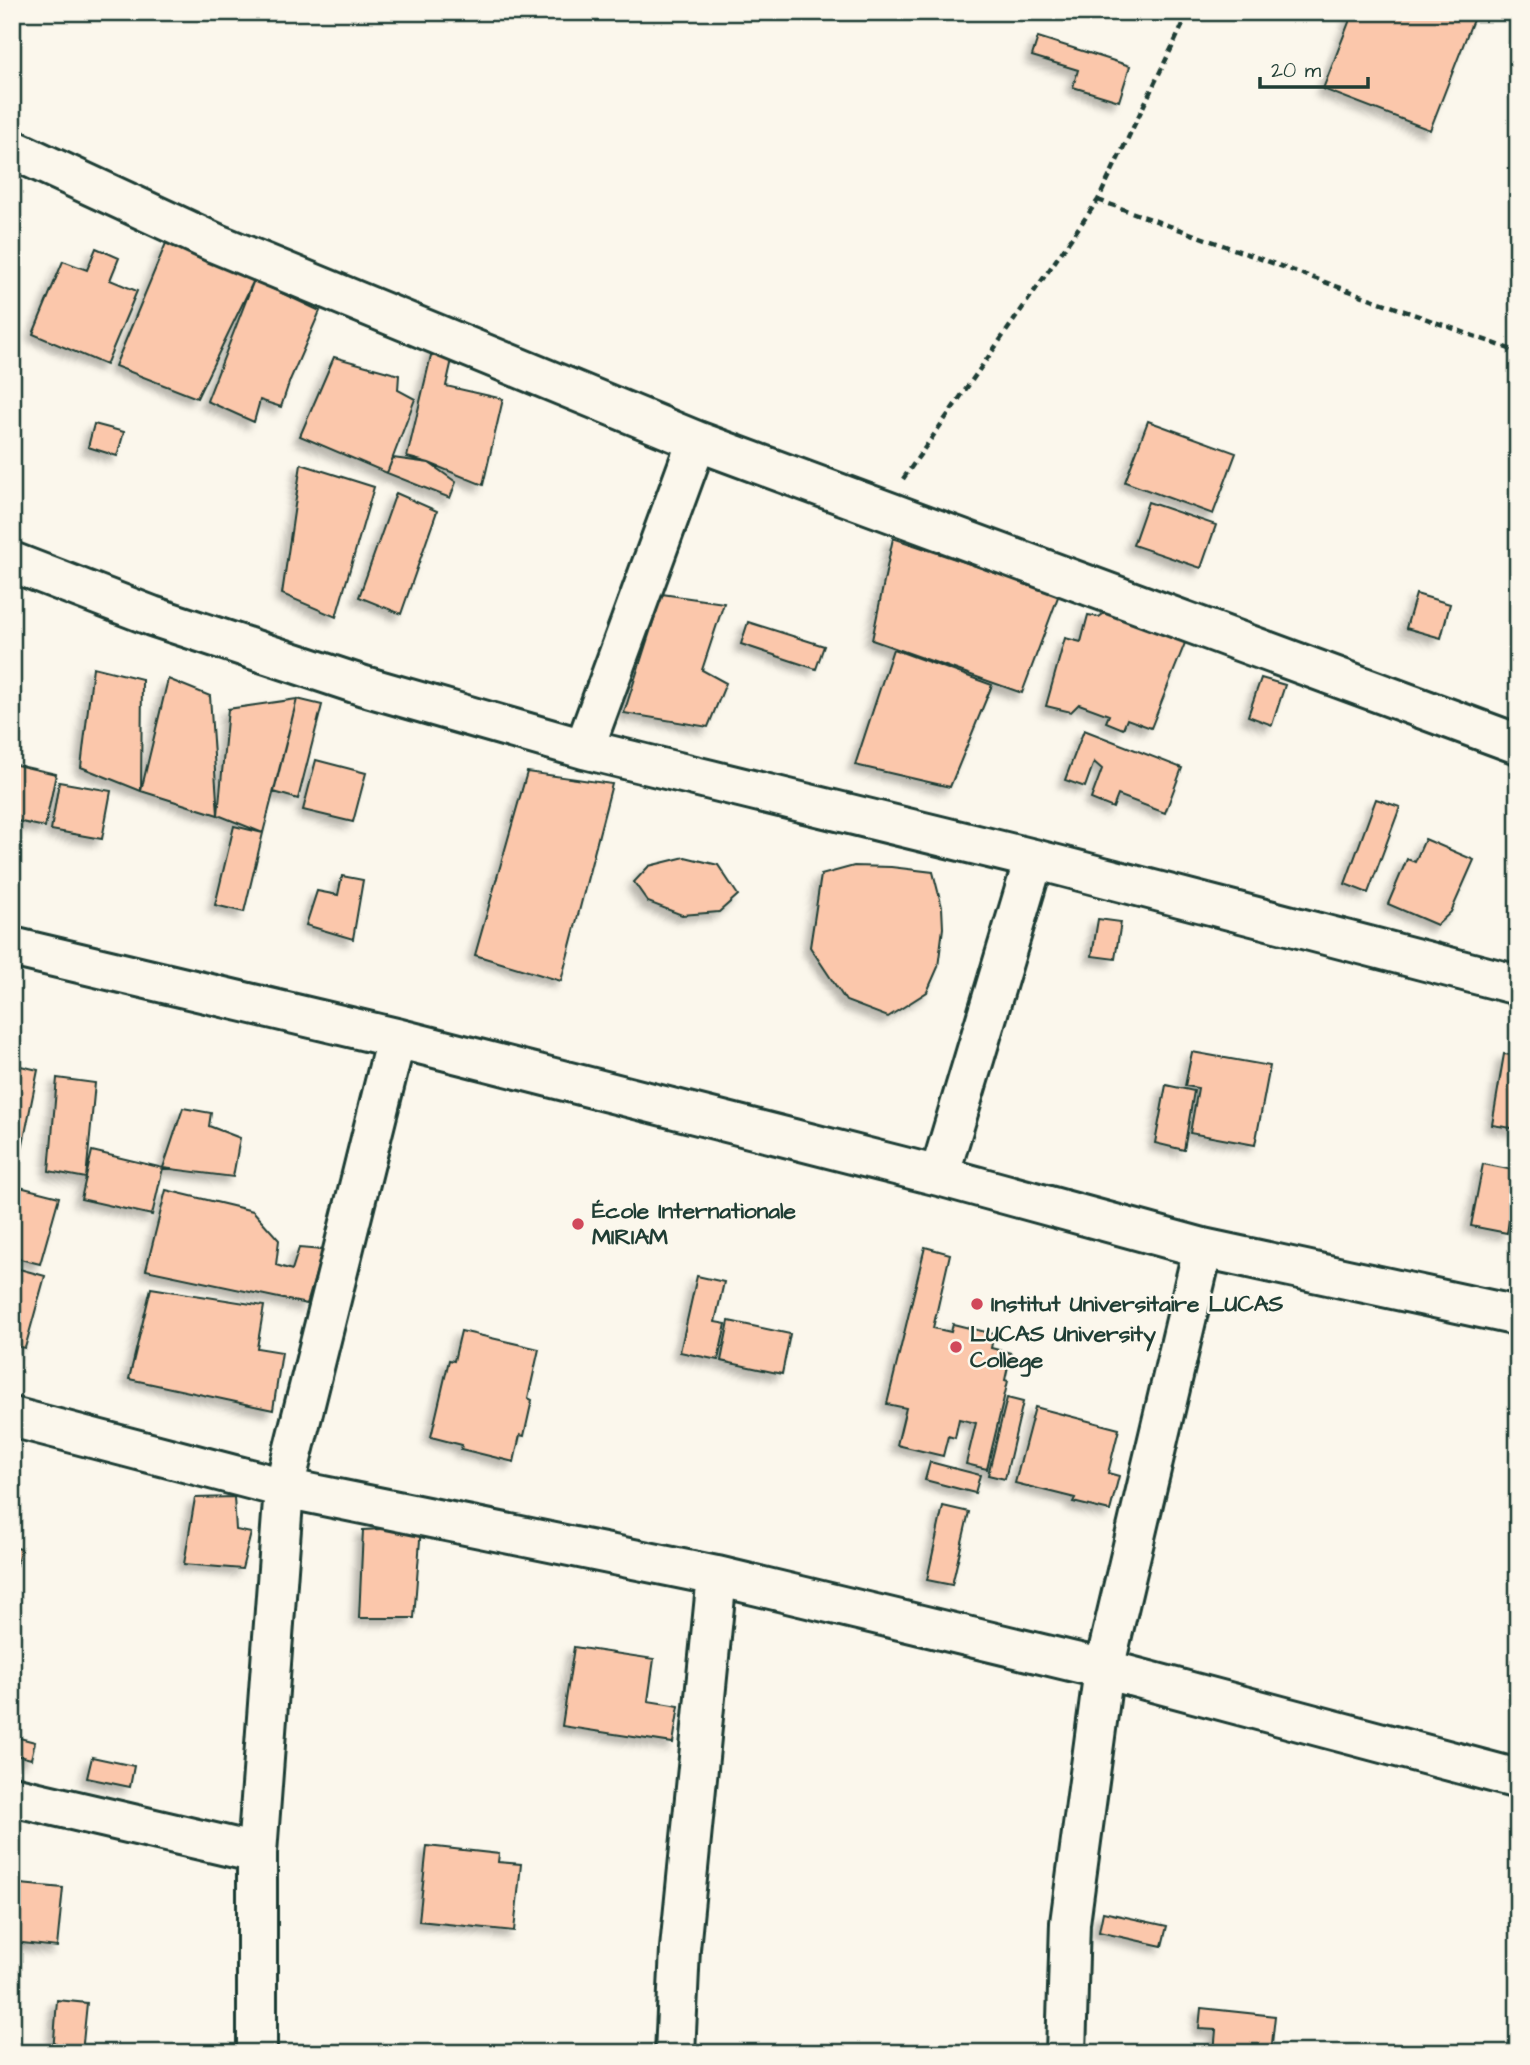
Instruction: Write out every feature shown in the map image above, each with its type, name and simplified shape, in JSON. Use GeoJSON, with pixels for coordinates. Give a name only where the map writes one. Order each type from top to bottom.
{"type":"FeatureCollection","features":[{"type":"Feature","properties":{"kind":"street"},"geometry":{"type":"LineString","coordinates":[[12,149],[215,243],[697,441],[1518,744]]}},
{"type":"Feature","properties":{"kind":"street"},"geometry":{"type":"LineString","coordinates":[[584,749],[697,441]]}},
{"type":"Feature","properties":{"kind":"street"},"geometry":{"type":"LineString","coordinates":[[12,562],[192,629],[364,685],[584,749],[1034,859],[1518,985]]}},
{"type":"Feature","properties":{"kind":"street"},"geometry":{"type":"LineString","coordinates":[[939,1176],[1034,859]]}},
{"type":"Feature","properties":{"kind":"street"},"geometry":{"type":"LineString","coordinates":[[12,947],[396,1038],[939,1176],[1203,1248],[1518,1316]]}},
{"type":"Feature","properties":{"kind":"street"},"geometry":{"type":"LineString","coordinates":[[257,2053],[257,1853],[284,1488],[396,1038]]}},
{"type":"Feature","properties":{"kind":"street"},"geometry":{"type":"LineString","coordinates":[[1066,2053],[1070,1923],[1104,1669],[1203,1248]]}},
{"type":"Feature","properties":{"kind":"street"},"geometry":{"type":"LineString","coordinates":[[12,1417],[284,1488],[717,1576],[1104,1669],[1518,1779]]}},
{"type":"Feature","properties":{"kind":"street"},"geometry":{"type":"LineString","coordinates":[[675,2053],[680,1949],[717,1576]]}},
{"type":"Feature","properties":{"kind":"street"},"geometry":{"type":"LineString","coordinates":[[12,1796],[257,1853]]}},
{"type":"Feature","properties":{"kind":"path"},"geometry":{"type":"LineString","coordinates":[[882,509],[1098,200],[1189,12]]}},
{"type":"Feature","properties":{"kind":"path"},"geometry":{"type":"LineString","coordinates":[[1098,200],[1518,352]]}},
{"type":"Feature","properties":{"kind":"building"},"geometry":{"type":"Polygon","coordinates":[[[1353,12],[1476,12],[1430,130],[1323,89],[1353,12]]]}},
{"type":"Feature","properties":{"kind":"building"},"geometry":{"type":"Polygon","coordinates":[[[1038,37],[1130,66],[1119,101],[1073,87],[1078,70],[1032,56],[1038,37]]]}},
{"type":"Feature","properties":{"kind":"building"},"geometry":{"type":"Polygon","coordinates":[[[166,243],[254,280],[197,398],[115,366],[166,243]]]}},
{"type":"Feature","properties":{"kind":"building"},"geometry":{"type":"Polygon","coordinates":[[[96,248],[119,258],[110,280],[137,291],[106,365],[33,334],[63,261],[87,270],[96,248]]]}},
{"type":"Feature","properties":{"kind":"building"},"geometry":{"type":"Polygon","coordinates":[[[254,280],[320,311],[281,407],[260,400],[254,422],[207,401],[254,280]]]}},
{"type":"Feature","properties":{"kind":"building"},"geometry":{"type":"Polygon","coordinates":[[[433,347],[454,351],[446,386],[503,399],[483,485],[407,457],[433,347]]]}},
{"type":"Feature","properties":{"kind":"building"},"geometry":{"type":"Polygon","coordinates":[[[334,357],[399,375],[398,390],[415,399],[387,473],[300,436],[334,357]]]}},
{"type":"Feature","properties":{"kind":"building"},"geometry":{"type":"Polygon","coordinates":[[[1148,421],[1236,453],[1213,514],[1125,482],[1148,421]]]}},
{"type":"Feature","properties":{"kind":"building"},"geometry":{"type":"Polygon","coordinates":[[[94,424],[124,432],[117,456],[88,447],[94,424]]]}},
{"type":"Feature","properties":{"kind":"building"},"geometry":{"type":"Polygon","coordinates":[[[393,458],[429,463],[456,482],[450,498],[387,473],[393,458]]]}},
{"type":"Feature","properties":{"kind":"building"},"geometry":{"type":"Polygon","coordinates":[[[301,464],[374,487],[336,617],[282,594],[301,464]]]}},
{"type":"Feature","properties":{"kind":"building"},"geometry":{"type":"Polygon","coordinates":[[[396,493],[437,511],[401,614],[359,597],[396,493]]]}},
{"type":"Feature","properties":{"kind":"building"},"geometry":{"type":"Polygon","coordinates":[[[1148,502],[1216,525],[1201,568],[1133,545],[1148,502]]]}},
{"type":"Feature","properties":{"kind":"building"},"geometry":{"type":"Polygon","coordinates":[[[893,538],[1059,594],[1022,693],[872,640],[893,538]]]}},
{"type":"Feature","properties":{"kind":"building"},"geometry":{"type":"Polygon","coordinates":[[[662,594],[724,603],[702,670],[726,683],[708,727],[624,713],[662,594]]]}},
{"type":"Feature","properties":{"kind":"building"},"geometry":{"type":"Polygon","coordinates":[[[1416,594],[1450,604],[1441,638],[1406,628],[1416,594]]]}},
{"type":"Feature","properties":{"kind":"building"},"geometry":{"type":"Polygon","coordinates":[[[1106,612],[1159,633],[1161,628],[1187,638],[1151,728],[1127,719],[1123,729],[1106,722],[1109,715],[1079,704],[1071,712],[1046,706],[1065,638],[1081,642],[1088,615],[1099,617],[1106,612]]]}},
{"type":"Feature","properties":{"kind":"building"},"geometry":{"type":"Polygon","coordinates":[[[748,622],[824,646],[816,669],[741,644],[748,622]]]}},
{"type":"Feature","properties":{"kind":"building"},"geometry":{"type":"Polygon","coordinates":[[[893,649],[992,685],[950,787],[855,765],[893,649]]]}},
{"type":"Feature","properties":{"kind":"building"},"geometry":{"type":"Polygon","coordinates":[[[93,667],[142,679],[141,791],[81,767],[93,667]]]}},
{"type":"Feature","properties":{"kind":"building"},"geometry":{"type":"Polygon","coordinates":[[[1261,678],[1285,685],[1272,725],[1248,716],[1261,678]]]}},
{"type":"Feature","properties":{"kind":"building"},"geometry":{"type":"Polygon","coordinates":[[[168,679],[210,696],[218,815],[141,791],[168,679]]]}},
{"type":"Feature","properties":{"kind":"building"},"geometry":{"type":"Polygon","coordinates":[[[297,699],[322,705],[298,799],[274,792],[297,699]]]}},
{"type":"Feature","properties":{"kind":"building"},"geometry":{"type":"Polygon","coordinates":[[[297,699],[263,833],[218,815],[228,709],[297,699]]]}},
{"type":"Feature","properties":{"kind":"building"},"geometry":{"type":"Polygon","coordinates":[[[1084,730],[1182,768],[1165,813],[1118,795],[1113,808],[1091,799],[1102,769],[1094,762],[1085,787],[1065,780],[1084,730]]]}},
{"type":"Feature","properties":{"kind":"building"},"geometry":{"type":"Polygon","coordinates":[[[316,760],[366,773],[353,822],[303,810],[316,760]]]}},
{"type":"Feature","properties":{"kind":"building"},"geometry":{"type":"Polygon","coordinates":[[[12,764],[56,774],[45,827],[12,820],[12,764]]]}},
{"type":"Feature","properties":{"kind":"building"},"geometry":{"type":"Polygon","coordinates":[[[527,772],[612,784],[561,981],[475,955],[527,772]]]}},
{"type":"Feature","properties":{"kind":"building"},"geometry":{"type":"Polygon","coordinates":[[[59,782],[111,791],[102,839],[51,830],[59,782]]]}},
{"type":"Feature","properties":{"kind":"building"},"geometry":{"type":"Polygon","coordinates":[[[1376,799],[1400,807],[1368,893],[1345,884],[1376,799]]]}},
{"type":"Feature","properties":{"kind":"building"},"geometry":{"type":"Polygon","coordinates":[[[234,826],[263,833],[244,912],[215,905],[234,826]]]}},
{"type":"Feature","properties":{"kind":"building"},"geometry":{"type":"Polygon","coordinates":[[[1425,839],[1474,860],[1451,912],[1437,925],[1388,904],[1407,859],[1415,862],[1425,839]]]}},
{"type":"Feature","properties":{"kind":"building"},"geometry":{"type":"Polygon","coordinates":[[[685,857],[718,865],[738,895],[719,912],[682,915],[648,902],[634,882],[649,866],[685,857]]]}},
{"type":"Feature","properties":{"kind":"building"},"geometry":{"type":"Polygon","coordinates":[[[854,866],[933,872],[942,907],[943,928],[938,967],[927,992],[888,1017],[846,1001],[810,947],[821,875],[854,866]]]}},
{"type":"Feature","properties":{"kind":"building"},"geometry":{"type":"Polygon","coordinates":[[[342,876],[363,880],[353,939],[306,925],[317,891],[338,895],[342,876]]]}},
{"type":"Feature","properties":{"kind":"building"},"geometry":{"type":"Polygon","coordinates":[[[1098,919],[1121,922],[1115,959],[1092,956],[1098,919]]]}},
{"type":"Feature","properties":{"kind":"building"},"geometry":{"type":"Polygon","coordinates":[[[1192,1052],[1270,1066],[1255,1145],[1190,1133],[1198,1088],[1185,1086],[1192,1052]]]}},
{"type":"Feature","properties":{"kind":"building"},"geometry":{"type":"Polygon","coordinates":[[[1504,1054],[1518,1056],[1518,1129],[1492,1125],[1504,1054]]]}},
{"type":"Feature","properties":{"kind":"building"},"geometry":{"type":"Polygon","coordinates":[[[12,1064],[38,1070],[19,1164],[12,1163],[12,1064]]]}},
{"type":"Feature","properties":{"kind":"building"},"geometry":{"type":"Polygon","coordinates":[[[57,1078],[95,1083],[86,1178],[49,1171],[57,1078]]]}},
{"type":"Feature","properties":{"kind":"building"},"geometry":{"type":"Polygon","coordinates":[[[1166,1085],[1194,1091],[1184,1150],[1155,1143],[1166,1085]]]}},
{"type":"Feature","properties":{"kind":"building"},"geometry":{"type":"Polygon","coordinates":[[[183,1108],[211,1113],[209,1126],[240,1138],[233,1177],[163,1168],[183,1108]]]}},
{"type":"Feature","properties":{"kind":"building"},"geometry":{"type":"Polygon","coordinates":[[[92,1151],[163,1168],[152,1215],[81,1199],[92,1151]]]}},
{"type":"Feature","properties":{"kind":"building"},"geometry":{"type":"Polygon","coordinates":[[[1483,1164],[1518,1171],[1507,1233],[1471,1226],[1483,1164]]]}},
{"type":"Feature","properties":{"kind":"building"},"geometry":{"type":"Polygon","coordinates":[[[12,1185],[59,1197],[40,1264],[12,1257],[12,1185]]]}},
{"type":"Feature","properties":{"kind":"building"},"geometry":{"type":"Polygon","coordinates":[[[166,1190],[253,1211],[279,1240],[276,1265],[292,1270],[299,1248],[323,1250],[307,1304],[146,1270],[166,1190]]]}},
{"type":"Feature","properties":{"kind":"building"},"geometry":{"type":"Polygon","coordinates":[[[925,1247],[950,1254],[933,1328],[951,1332],[953,1324],[994,1334],[991,1348],[1011,1353],[1005,1380],[1008,1381],[987,1469],[966,1464],[976,1423],[959,1419],[955,1438],[948,1436],[943,1456],[897,1445],[906,1408],[887,1404],[925,1247]]]}},
{"type":"Feature","properties":{"kind":"building"},"geometry":{"type":"Polygon","coordinates":[[[12,1267],[45,1276],[25,1348],[12,1345],[12,1267]]]}},
{"type":"Feature","properties":{"kind":"building"},"geometry":{"type":"Polygon","coordinates":[[[697,1276],[724,1282],[715,1322],[726,1324],[718,1360],[680,1352],[697,1276]]]}},
{"type":"Feature","properties":{"kind":"building"},"geometry":{"type":"Polygon","coordinates":[[[151,1288],[264,1306],[257,1348],[282,1352],[273,1410],[129,1379],[151,1288]]]}},
{"type":"Feature","properties":{"kind":"building"},"geometry":{"type":"Polygon","coordinates":[[[729,1321],[790,1334],[782,1374],[721,1361],[729,1321]]]}},
{"type":"Feature","properties":{"kind":"building"},"geometry":{"type":"Polygon","coordinates":[[[461,1331],[539,1349],[528,1398],[532,1400],[524,1436],[520,1435],[514,1462],[461,1449],[462,1445],[431,1437],[449,1360],[454,1361],[461,1331]]]}},
{"type":"Feature","properties":{"kind":"building"},"geometry":{"type":"Polygon","coordinates":[[[1007,1398],[1023,1402],[1005,1479],[988,1475],[1007,1398]]]}},
{"type":"Feature","properties":{"kind":"building"},"geometry":{"type":"Polygon","coordinates":[[[1035,1407],[1119,1429],[1108,1473],[1119,1476],[1110,1511],[1073,1502],[1075,1498],[1015,1483],[1035,1407]]]}},
{"type":"Feature","properties":{"kind":"building"},"geometry":{"type":"Polygon","coordinates":[[[930,1462],[980,1475],[975,1493],[925,1480],[930,1462]]]}},
{"type":"Feature","properties":{"kind":"building"},"geometry":{"type":"Polygon","coordinates":[[[234,1497],[236,1530],[251,1533],[242,1569],[184,1564],[195,1498],[234,1497]]]}},
{"type":"Feature","properties":{"kind":"building"},"geometry":{"type":"Polygon","coordinates":[[[943,1506],[969,1512],[952,1585],[927,1580],[943,1506]]]}},
{"type":"Feature","properties":{"kind":"building"},"geometry":{"type":"Polygon","coordinates":[[[421,1527],[414,1618],[359,1618],[363,1530],[421,1527]]]}},
{"type":"Feature","properties":{"kind":"building"},"geometry":{"type":"Polygon","coordinates":[[[12,1547],[21,1549],[12,1581],[12,1547]]]}},
{"type":"Feature","properties":{"kind":"building"},"geometry":{"type":"Polygon","coordinates":[[[574,1647],[654,1659],[648,1701],[679,1706],[673,1743],[562,1726],[574,1647]]]}},
{"type":"Feature","properties":{"kind":"building"},"geometry":{"type":"Polygon","coordinates":[[[12,1736],[35,1742],[31,1759],[12,1754],[12,1736]]]}},
{"type":"Feature","properties":{"kind":"building"},"geometry":{"type":"Polygon","coordinates":[[[92,1757],[134,1766],[130,1787],[87,1778],[92,1757]]]}},
{"type":"Feature","properties":{"kind":"building"},"geometry":{"type":"Polygon","coordinates":[[[427,1846],[499,1854],[498,1862],[521,1864],[514,1931],[419,1921],[427,1846]]]}},
{"type":"Feature","properties":{"kind":"building"},"geometry":{"type":"Polygon","coordinates":[[[20,1884],[63,1888],[57,1947],[14,1942],[20,1884]]]}},
{"type":"Feature","properties":{"kind":"building"},"geometry":{"type":"Polygon","coordinates":[[[1103,1912],[1167,1926],[1162,1946],[1099,1932],[1103,1912]]]}},
{"type":"Feature","properties":{"kind":"building"},"geometry":{"type":"Polygon","coordinates":[[[57,2000],[87,2003],[82,2053],[53,2053],[57,2000]]]}},
{"type":"Feature","properties":{"kind":"building"},"geometry":{"type":"Polygon","coordinates":[[[1201,2008],[1275,2016],[1271,2053],[1214,2053],[1216,2030],[1199,2029],[1201,2008]]]}},
{"type":"Feature","properties":{"kind":"place","name":"École Internationale MIRIAM"},"geometry":{"type":"Point","coordinates":[578,1224]}},
{"type":"Feature","properties":{"kind":"place","name":"Institut Universitaire LUCAS"},"geometry":{"type":"Point","coordinates":[977,1304]}},
{"type":"Feature","properties":{"kind":"place","name":"LUCAS University College"},"geometry":{"type":"Point","coordinates":[956,1347]}}]}
